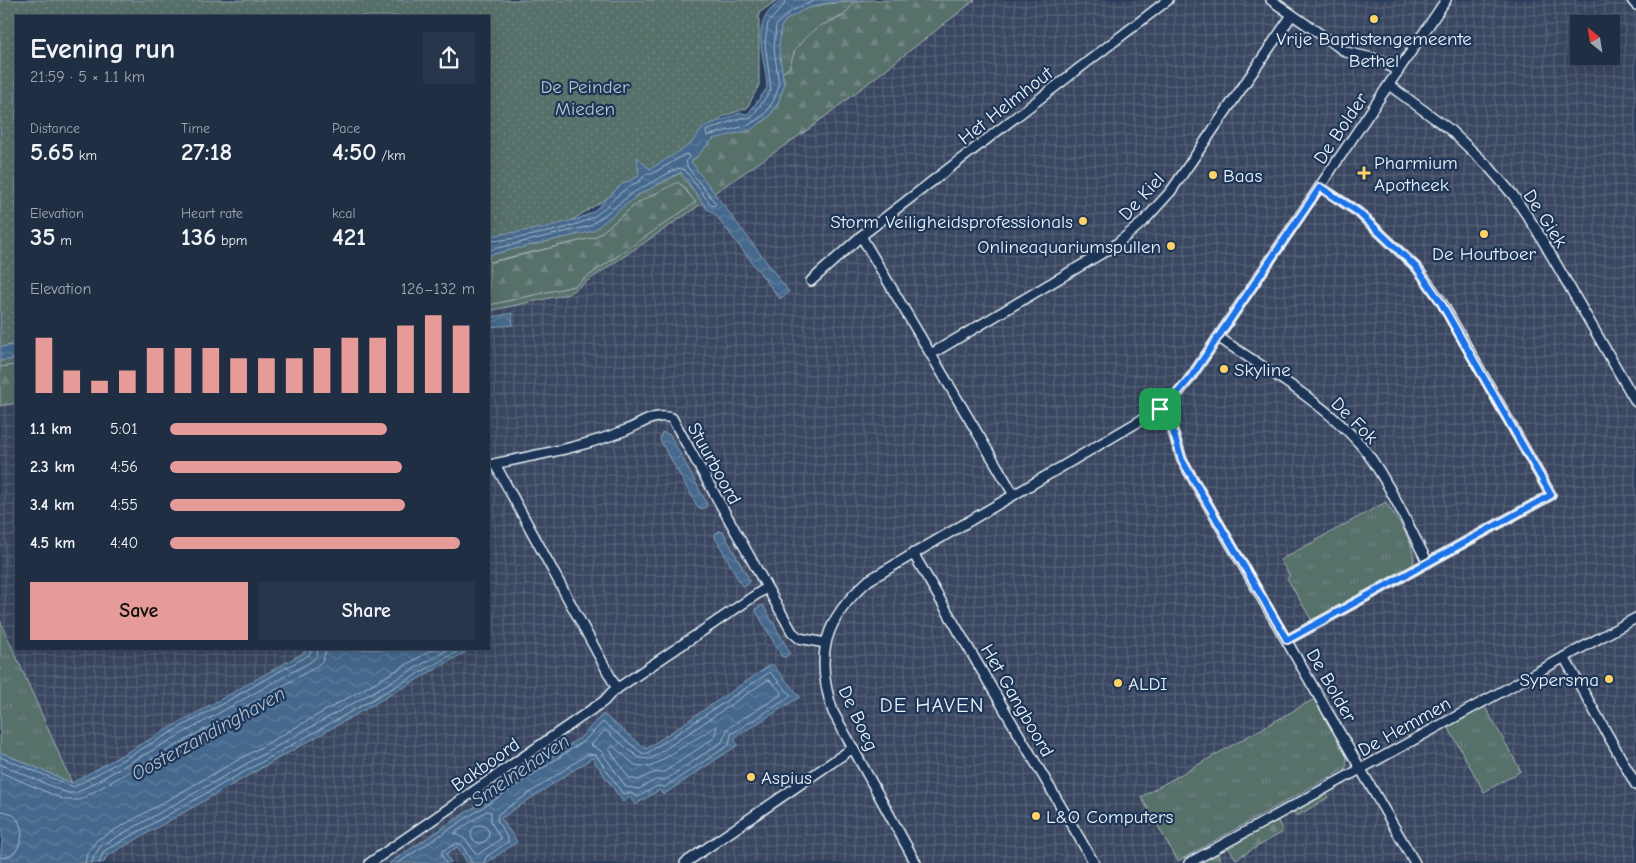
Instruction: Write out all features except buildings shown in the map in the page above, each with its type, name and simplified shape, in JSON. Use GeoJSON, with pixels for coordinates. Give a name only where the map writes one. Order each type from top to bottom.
{"type":"FeatureCollection","features":[{"type":"Feature","properties":{"kind":"street","name":"Het Helmhout"},"geometry":{"type":"LineString","coordinates":[[811,280],[861,236],[1168,0]]}},
{"type":"Feature","properties":{"kind":"street"},"geometry":{"type":"LineString","coordinates":[[1270,0],[1346,52],[1381,60],[1398,72]]}},
{"type":"Feature","properties":{"kind":"street","name":"De Bolder"},"geometry":{"type":"LineString","coordinates":[[1415,863],[1182,460],[1171,425],[1160,409],[1180,391],[1218,337],[1446,0]]}},
{"type":"Feature","properties":{"kind":"street"},"geometry":{"type":"LineString","coordinates":[[1632,0],[1636,5]]}},
{"type":"Feature","properties":{"kind":"street","name":"De Kiel"},"geometry":{"type":"LineString","coordinates":[[931,354],[1114,246],[1143,222],[1171,191],[1292,15]]}},
{"type":"Feature","properties":{"kind":"street","name":"De Giek"},"geometry":{"type":"LineString","coordinates":[[1389,85],[1449,129],[1488,166],[1513,195],[1536,229],[1636,402]]}},
{"type":"Feature","properties":{"kind":"street"},"geometry":{"type":"LineString","coordinates":[[1287,640],[1551,495],[1440,301],[1417,268],[1358,212],[1320,187]]}},
{"type":"Feature","properties":{"kind":"street"},"geometry":{"type":"LineString","coordinates":[[861,236],[1014,495]]}},
{"type":"Feature","properties":{"kind":"street","name":"De Fok"},"geometry":{"type":"LineString","coordinates":[[1218,337],[1317,405],[1339,422],[1362,446],[1378,471],[1428,563]]}},
{"type":"Feature","properties":{"kind":"street"},"geometry":{"type":"LineString","coordinates":[[913,553],[1160,409]]}},
{"type":"Feature","properties":{"kind":"street","name":"Stuurboord"},"geometry":{"type":"LineString","coordinates":[[492,464],[572,449],[627,430],[659,414],[672,418],[792,632],[799,638],[826,643]]}},
{"type":"Feature","properties":{"kind":"street"},"geometry":{"type":"LineString","coordinates":[[492,464],[617,689]]}},
{"type":"Feature","properties":{"kind":"street","name":"De Boeg"},"geometry":{"type":"LineString","coordinates":[[913,553],[869,580],[849,598],[834,620],[826,643],[824,666],[826,690],[833,712],[916,863]]}},
{"type":"Feature","properties":{"kind":"street","name":"Het Gangboord"},"geometry":{"type":"LineString","coordinates":[[913,553],[1094,863]]}},
{"type":"Feature","properties":{"kind":"street","name":"Bakboord"},"geometry":{"type":"LineString","coordinates":[[370,863],[604,701],[617,689],[766,588]]}},
{"type":"Feature","properties":{"kind":"street","name":"De Hemmen"},"geometry":{"type":"LineString","coordinates":[[1189,863],[1636,618]]}},
{"type":"Feature","properties":{"kind":"street"},"geometry":{"type":"LineString","coordinates":[[1564,657],[1636,785]]}},
{"type":"Feature","properties":{"kind":"street"},"geometry":{"type":"LineString","coordinates":[[685,863],[853,748]]}},
{"type":"Feature","properties":{"kind":"shaded area"},"geometry":{"type":"Polygon","coordinates":[[[957,0],[1636,0],[1636,863],[96,863],[0,754],[0,400],[15,397],[15,650],[490,650],[490,298],[568,281],[777,144],[957,0]]]}},
{"type":"Feature","properties":{"kind":"green space","name":"De Peinder Mieden"},"geometry":{"type":"Polygon","coordinates":[[[0,0],[777,0],[759,13],[759,85],[747,108],[722,117],[698,141],[561,227],[490,241],[490,15],[15,15],[15,344],[0,347],[0,0]]]}},
{"type":"Feature","properties":{"kind":"green space"},"geometry":{"type":"Polygon","coordinates":[[[864,0],[975,0],[809,129],[714,193],[691,162],[713,139],[763,122],[769,117],[778,103],[785,82],[782,73],[789,68],[795,50],[806,37],[820,26],[842,17],[855,2],[864,0]]]}},
{"type":"Feature","properties":{"kind":"green space"},"geometry":{"type":"Polygon","coordinates":[[[855,2],[847,14],[829,21],[795,50],[789,68],[782,73],[778,37],[781,27],[787,19],[804,9],[814,6],[855,2]]]}},
{"type":"Feature","properties":{"kind":"green space"},"geometry":{"type":"Polygon","coordinates":[[[682,172],[681,175],[703,203],[568,294],[490,311],[490,305],[574,286],[695,202],[682,184],[634,206],[596,237],[490,262],[490,255],[579,234],[637,196],[682,172]]]}},
{"type":"Feature","properties":{"kind":"green space"},"geometry":{"type":"Polygon","coordinates":[[[678,182],[696,202],[574,286],[490,305],[490,263],[596,237],[639,202],[678,182]]]}},
{"type":"Feature","properties":{"kind":"green space"},"geometry":{"type":"Polygon","coordinates":[[[15,359],[15,365],[0,367],[0,361],[15,359]]]}},
{"type":"Feature","properties":{"kind":"green space"},"geometry":{"type":"Polygon","coordinates":[[[15,365],[15,403],[0,406],[0,367],[15,365]]]}},
{"type":"Feature","properties":{"kind":"green space"},"geometry":{"type":"Polygon","coordinates":[[[1386,502],[1409,541],[1412,549],[1413,566],[1312,621],[1287,578],[1290,576],[1280,560],[1386,502]]]}},
{"type":"Feature","properties":{"kind":"green space"},"geometry":{"type":"Polygon","coordinates":[[[0,620],[72,783],[0,752],[0,620]]]}},
{"type":"Feature","properties":{"kind":"green space"},"geometry":{"type":"Polygon","coordinates":[[[1314,699],[1347,757],[1346,768],[1178,861],[1141,797],[1314,699]]]}},
{"type":"Feature","properties":{"kind":"green space"},"geometry":{"type":"Polygon","coordinates":[[[1484,705],[1521,771],[1484,792],[1447,725],[1484,705]]]}},
{"type":"Feature","properties":{"kind":"green space"},"geometry":{"type":"Polygon","coordinates":[[[1326,792],[1329,797],[1297,816],[1292,810],[1326,792]]]}},
{"type":"Feature","properties":{"kind":"green space"},"geometry":{"type":"Polygon","coordinates":[[[1277,819],[1283,832],[1236,859],[1227,846],[1277,819]]]}},
{"type":"Feature","properties":{"kind":"green space"},"geometry":{"type":"Polygon","coordinates":[[[1216,852],[1223,863],[1196,863],[1216,852]]]}},
{"type":"Feature","properties":{"kind":"water"},"geometry":{"type":"Polygon","coordinates":[[[783,0],[864,0],[825,3],[803,10],[785,21],[781,27],[779,48],[784,86],[778,103],[769,117],[751,130],[713,139],[691,162],[789,292],[780,299],[715,214],[707,209],[681,172],[637,196],[593,231],[490,255],[490,236],[543,228],[580,218],[593,212],[622,184],[639,176],[637,157],[650,169],[685,148],[693,141],[703,127],[740,113],[748,114],[767,88],[761,29],[765,18],[772,8],[783,0]]]}},
{"type":"Feature","properties":{"kind":"water"},"geometry":{"type":"Polygon","coordinates":[[[512,313],[513,325],[490,327],[490,318],[512,313]]]}},
{"type":"Feature","properties":{"kind":"water"},"geometry":{"type":"Polygon","coordinates":[[[15,345],[15,359],[0,361],[0,347],[15,345]]]}},
{"type":"Feature","properties":{"kind":"water"},"geometry":{"type":"Polygon","coordinates":[[[662,432],[670,435],[707,504],[706,507],[702,509],[698,507],[660,440],[662,432]]]}},
{"type":"Feature","properties":{"kind":"water"},"geometry":{"type":"Polygon","coordinates":[[[719,531],[723,532],[750,581],[746,586],[742,586],[715,537],[719,531]]]}},
{"type":"Feature","properties":{"kind":"water"},"geometry":{"type":"Polygon","coordinates":[[[763,605],[790,653],[786,657],[782,657],[755,609],[763,605]]]}},
{"type":"Feature","properties":{"kind":"water","name":"Oosterzandinghaven"},"geometry":{"type":"Polygon","coordinates":[[[308,650],[469,650],[107,856],[103,863],[0,863],[2,838],[0,824],[0,752],[72,783],[308,650]]]}},
{"type":"Feature","properties":{"kind":"water"},"geometry":{"type":"Polygon","coordinates":[[[772,664],[800,697],[734,738],[738,745],[663,795],[659,790],[635,805],[630,797],[623,802],[592,758],[501,818],[517,842],[486,863],[468,863],[457,847],[446,854],[451,862],[449,863],[389,863],[581,737],[603,714],[646,749],[772,664]]]}},
{"type":"Feature","properties":{"kind":"place","name":"Vrije Baptistengemeente Bethel"},"geometry":{"type":"Point","coordinates":[1374,19]}},
{"type":"Feature","properties":{"kind":"place","name":"Pharmium Apotheek"},"geometry":{"type":"Point","coordinates":[1364,173]}},
{"type":"Feature","properties":{"kind":"place","name":"Baas"},"geometry":{"type":"Point","coordinates":[1213,175]}},
{"type":"Feature","properties":{"kind":"place","name":"Storm Veiligheidsprofessionals"},"geometry":{"type":"Point","coordinates":[1083,221]}},
{"type":"Feature","properties":{"kind":"place","name":"De Houtboer"},"geometry":{"type":"Point","coordinates":[1484,234]}},
{"type":"Feature","properties":{"kind":"place","name":"Onlineaquariumspullen"},"geometry":{"type":"Point","coordinates":[1171,246]}},
{"type":"Feature","properties":{"kind":"place","name":"Skyline"},"geometry":{"type":"Point","coordinates":[1224,369]}},
{"type":"Feature","properties":{"kind":"place","name":"Sypersma"},"geometry":{"type":"Point","coordinates":[1609,679]}},
{"type":"Feature","properties":{"kind":"place","name":"ALDI"},"geometry":{"type":"Point","coordinates":[1118,683]}},
{"type":"Feature","properties":{"kind":"place","name":"Aspius"},"geometry":{"type":"Point","coordinates":[751,777]}},
{"type":"Feature","properties":{"kind":"place","name":"L&O Computers"},"geometry":{"type":"Point","coordinates":[1036,816]}},
{"type":"Feature","properties":{"kind":"district","name":"DE HAVEN"},"geometry":{"type":"Point","coordinates":[932,705]}},
{"type":"Feature","properties":{"kind":"route"},"geometry":{"type":"LineString","coordinates":[[1320,187],[1358,212],[1386,236],[1417,268],[1440,301],[1551,495],[1287,640],[1182,460],[1171,425],[1160,409],[1174,397],[1191,377],[1320,187]]}},
{"type":"Feature","properties":{"kind":"water label","name":"Smelnehaven"},"geometry":{"type":"Point","coordinates":[520,770]}}]}
